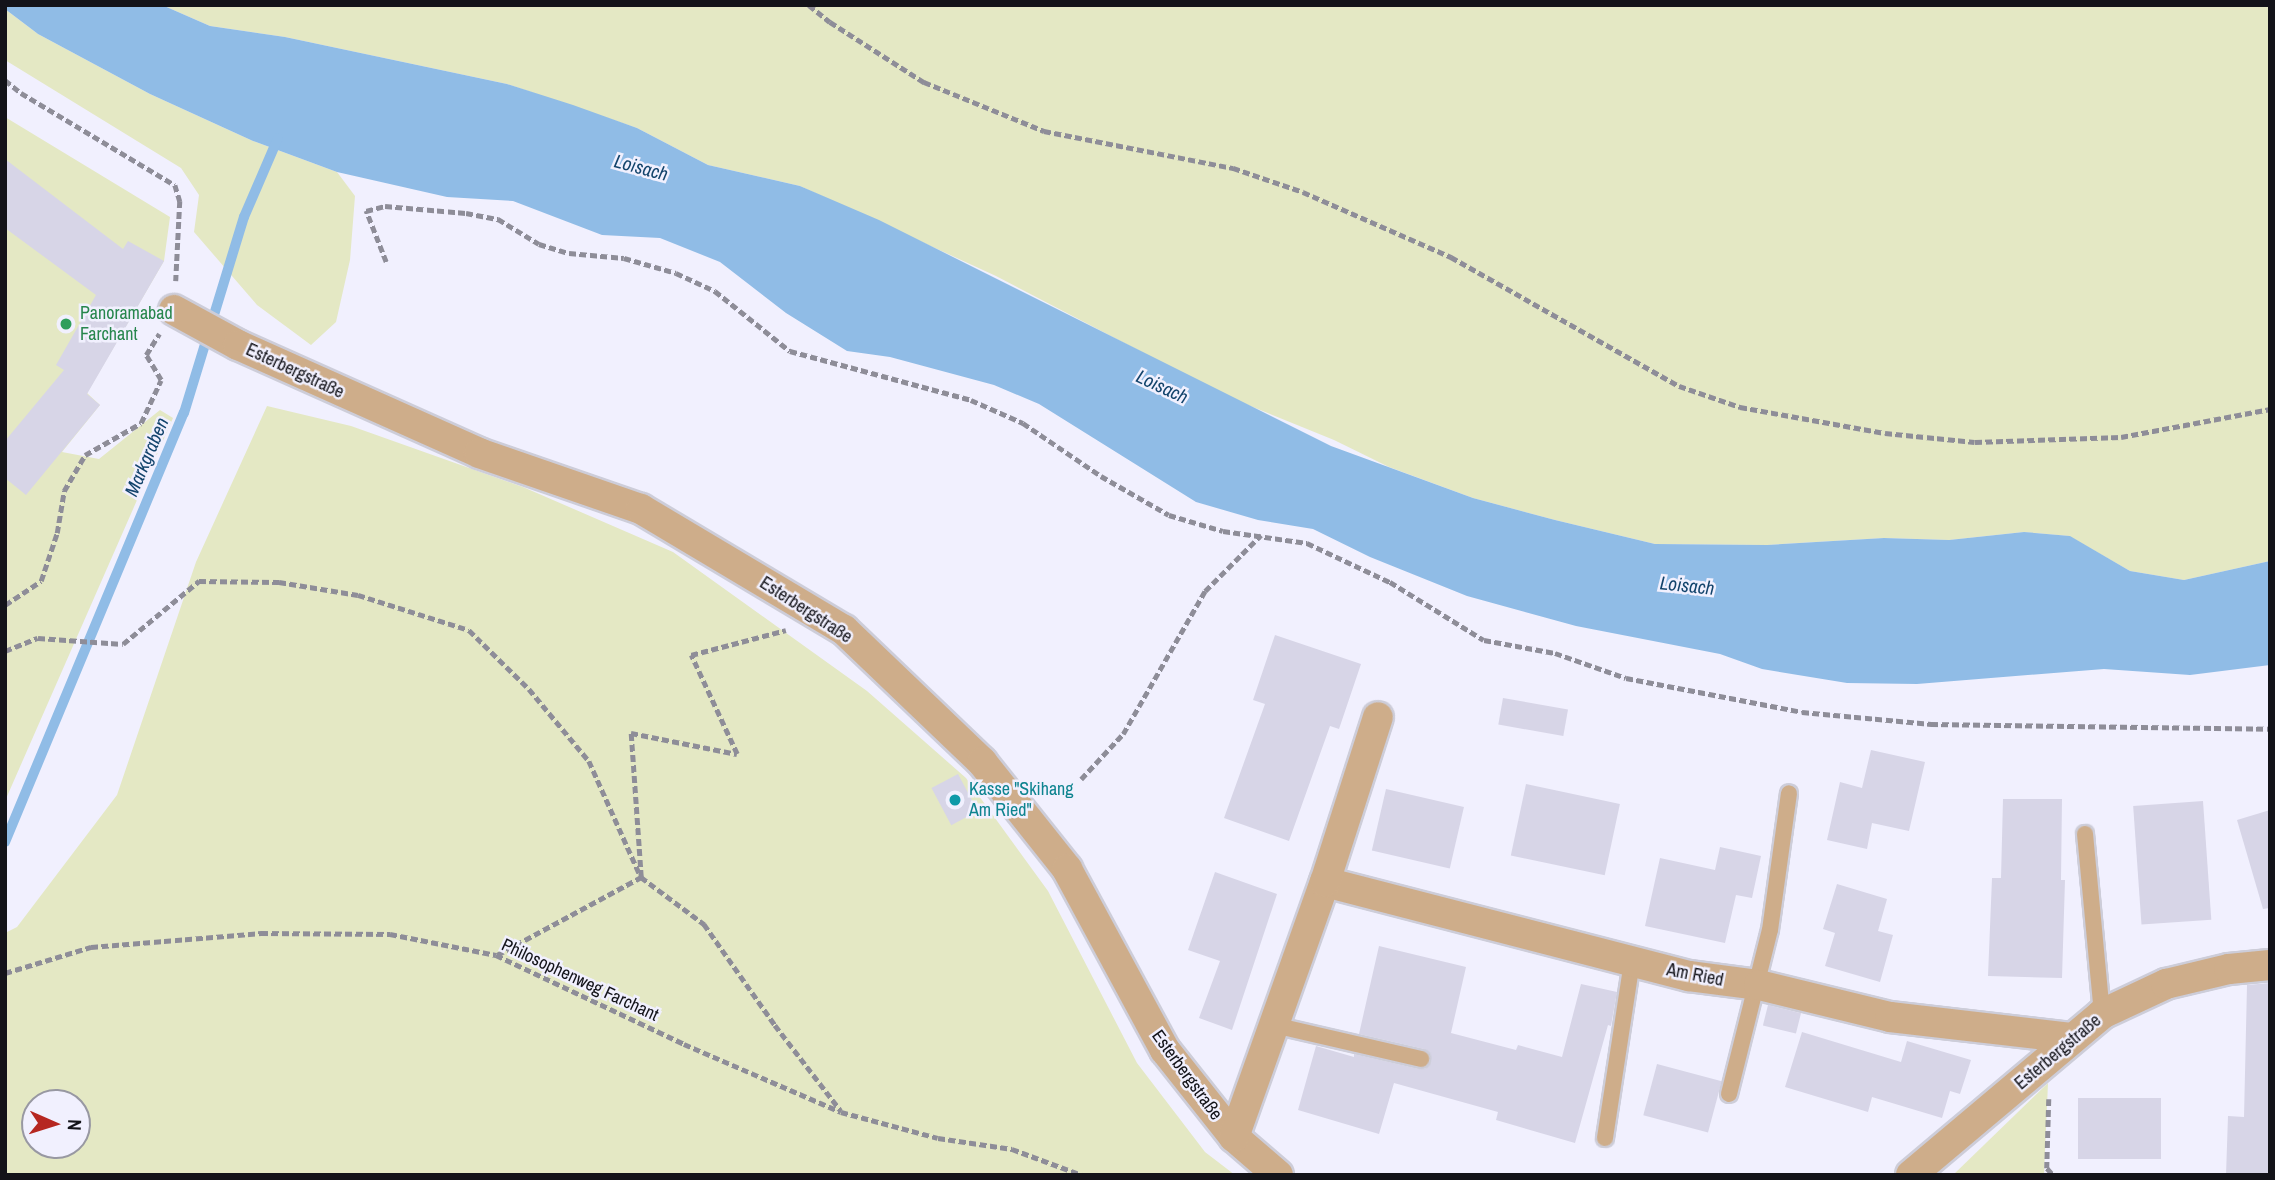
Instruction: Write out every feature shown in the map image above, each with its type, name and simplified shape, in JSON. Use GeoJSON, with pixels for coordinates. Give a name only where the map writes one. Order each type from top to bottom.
{"type":"FeatureCollection","features":[{"type":"Feature","properties":{"kind":"street","name":"Esterbergstraße"},"geometry":{"type":"LineString","coordinates":[[174,310],[238,345],[479,453],[641,509],[844,630],[982,762],[1067,869],[1165,1050],[1234,1137],[1278,1175]]}},
{"type":"Feature","properties":{"kind":"street"},"geometry":{"type":"LineString","coordinates":[[1234,1137],[1325,882],[1378,717]]}},
{"type":"Feature","properties":{"kind":"street","name":"Am Ried"},"geometry":{"type":"LineString","coordinates":[[1325,882],[1689,976],[1759,985],[1889,1017],[2061,1047]]}},
{"type":"Feature","properties":{"kind":"street","name":"Esterbergstraße"},"geometry":{"type":"LineString","coordinates":[[1911,1175],[2102,1014],[2166,984],[2229,969],[2270,965]]}},
{"type":"Feature","properties":{"kind":"lane"},"geometry":{"type":"LineString","coordinates":[[1729,1094],[1759,985],[1770,930],[1789,793]]}},
{"type":"Feature","properties":{"kind":"lane"},"geometry":{"type":"LineString","coordinates":[[2085,834],[2102,1014]]}},
{"type":"Feature","properties":{"kind":"lane"},"geometry":{"type":"LineString","coordinates":[[1605,1138],[1632,961]]}},
{"type":"Feature","properties":{"kind":"lane"},"geometry":{"type":"LineString","coordinates":[[1274,1025],[1421,1059]]}},
{"type":"Feature","properties":{"kind":"path"},"geometry":{"type":"LineString","coordinates":[[809,5],[830,22],[924,82],[1044,131],[1233,168],[1316,197],[1451,257],[1679,386],[1740,407],[1885,433],[1975,442],[2121,437],[2270,409]]}},
{"type":"Feature","properties":{"kind":"path"},"geometry":{"type":"LineString","coordinates":[[5,80],[21,93],[175,185],[180,201],[174,310],[146,355],[161,380],[141,423],[85,455],[64,491],[57,533],[41,581],[5,605]]}},
{"type":"Feature","properties":{"kind":"path"},"geometry":{"type":"LineString","coordinates":[[386,262],[366,211],[386,206],[466,213],[498,219],[539,244],[569,253],[624,258],[676,272],[715,291],[790,351],[971,400],[1023,423],[1101,476],[1169,514],[1223,531],[1307,543],[1390,582],[1484,640],[1555,653],[1626,678],[1802,712],[1931,724],[2270,729]]}},
{"type":"Feature","properties":{"kind":"path"},"geometry":{"type":"LineString","coordinates":[[1081,779],[1123,734],[1205,591],[1261,535]]}},
{"type":"Feature","properties":{"kind":"path"},"geometry":{"type":"LineString","coordinates":[[5,651],[38,638],[123,644],[199,581],[279,582],[358,595],[469,630],[529,689],[589,761],[641,877],[704,924],[775,1025],[841,1112]]}},
{"type":"Feature","properties":{"kind":"path"},"geometry":{"type":"LineString","coordinates":[[641,877],[631,733],[737,754],[691,655],[799,627],[795,601]]}},
{"type":"Feature","properties":{"kind":"path"},"geometry":{"type":"LineString","coordinates":[[496,955],[641,877]]}},
{"type":"Feature","properties":{"kind":"path","name":"Philosophenweg Farchant"},"geometry":{"type":"LineString","coordinates":[[5,974],[91,947],[261,933],[390,934],[496,955],[684,1044],[841,1112],[938,1138],[1012,1149],[1082,1175]]}},
{"type":"Feature","properties":{"kind":"path"},"geometry":{"type":"LineString","coordinates":[[2053,1175],[2046,1168],[2061,1047]]}},
{"type":"Feature","properties":{"kind":"green space"},"geometry":{"type":"Polygon","coordinates":[[[162,5],[2270,5],[2270,561],[2184,580],[2130,571],[2069,536],[2024,532],[1949,540],[1884,538],[1767,545],[1655,544],[1555,520],[1473,498],[1389,467],[1334,440],[1226,396],[996,276],[800,186],[708,165],[637,128],[507,84],[285,37],[210,26],[162,5]]]}},
{"type":"Feature","properties":{"kind":"green space"},"geometry":{"type":"Polygon","coordinates":[[[5,9],[38,34],[150,94],[253,141],[337,172],[355,196],[350,260],[336,322],[311,345],[257,305],[194,232],[199,195],[181,168],[5,60],[5,9]]]}},
{"type":"Feature","properties":{"kind":"green space"},"geometry":{"type":"Polygon","coordinates":[[[5,117],[170,217],[164,261],[87,393],[100,405],[62,452],[99,459],[160,410],[173,418],[5,801],[5,117]]]}},
{"type":"Feature","properties":{"kind":"green space"},"geometry":{"type":"Polygon","coordinates":[[[267,406],[351,426],[523,487],[673,552],[867,691],[966,778],[1048,891],[1137,1063],[1205,1152],[1235,1175],[5,1175],[5,933],[17,927],[117,795],[196,562],[267,406]]]}},
{"type":"Feature","properties":{"kind":"green space"},"geometry":{"type":"Polygon","coordinates":[[[2048,1083],[2044,1175],[1953,1175],[2048,1083]]]}},
{"type":"Feature","properties":{"kind":"water","name":"Loisach"},"geometry":{"type":"Polygon","coordinates":[[[5,5],[162,5],[210,26],[285,37],[507,84],[573,105],[637,128],[708,165],[800,186],[879,220],[1331,446],[1473,498],[1555,520],[1655,544],[1767,545],[1884,538],[1949,540],[2024,532],[2070,536],[2130,571],[2184,580],[2270,561],[2270,665],[2190,675],[2104,669],[1917,684],[1847,683],[1762,669],[1720,654],[1576,626],[1467,596],[1370,557],[1313,529],[1258,520],[1196,502],[1039,404],[994,385],[890,357],[847,351],[786,313],[720,262],[660,238],[602,235],[513,201],[447,197],[337,172],[253,141],[150,94],[38,34],[5,9],[5,5]]]}},
{"type":"Feature","properties":{"kind":"building","name":"Panoramabad Farchant"},"geometry":{"type":"Polygon","coordinates":[[[5,159],[123,249],[128,241],[164,261],[87,394],[100,405],[26,495],[5,478],[5,441],[64,370],[56,365],[96,295],[5,228],[5,159]]]}},
{"type":"Feature","properties":{"kind":"building"},"geometry":{"type":"Polygon","coordinates":[[[1275,635],[1361,664],[1339,729],[1330,726],[1289,841],[1224,818],[1265,704],[1253,700],[1275,635]]]}},
{"type":"Feature","properties":{"kind":"building"},"geometry":{"type":"Polygon","coordinates":[[[1503,698],[1568,709],[1563,736],[1498,725],[1503,698]]]}},
{"type":"Feature","properties":{"kind":"building"},"geometry":{"type":"Polygon","coordinates":[[[1871,750],[1925,762],[1909,831],[1872,823],[1867,849],[1827,840],[1840,782],[1862,788],[1871,750]]]}},
{"type":"Feature","properties":{"kind":"building","name":"Kasse \"Skihang Am Ried\""},"geometry":{"type":"Polygon","coordinates":[[[958,774],[978,811],[951,825],[932,788],[958,774]]]}},
{"type":"Feature","properties":{"kind":"building"},"geometry":{"type":"Polygon","coordinates":[[[1526,784],[1620,804],[1605,875],[1511,855],[1526,784]]]}},
{"type":"Feature","properties":{"kind":"building"},"geometry":{"type":"Polygon","coordinates":[[[1386,789],[1464,807],[1450,868],[1372,850],[1386,789]]]}},
{"type":"Feature","properties":{"kind":"building"},"geometry":{"type":"Polygon","coordinates":[[[2003,799],[2062,799],[2061,880],[2065,880],[2062,978],[1988,976],[1992,878],[2001,878],[2003,799]]]}},
{"type":"Feature","properties":{"kind":"building"},"geometry":{"type":"Polygon","coordinates":[[[2203,801],[2211,920],[2141,925],[2133,806],[2203,801]]]}},
{"type":"Feature","properties":{"kind":"building"},"geometry":{"type":"Polygon","coordinates":[[[2270,810],[2270,908],[2263,909],[2237,820],[2270,810]]]}},
{"type":"Feature","properties":{"kind":"building"},"geometry":{"type":"Polygon","coordinates":[[[1720,847],[1761,856],[1752,898],[1736,895],[1725,943],[1645,926],[1660,858],[1715,870],[1720,847]]]}},
{"type":"Feature","properties":{"kind":"building"},"geometry":{"type":"Polygon","coordinates":[[[1215,872],[1277,894],[1232,1030],[1199,1018],[1220,961],[1188,950],[1215,872]]]}},
{"type":"Feature","properties":{"kind":"building"},"geometry":{"type":"Polygon","coordinates":[[[1837,884],[1887,899],[1878,931],[1893,935],[1880,982],[1825,966],[1835,933],[1823,929],[1837,884]]]}},
{"type":"Feature","properties":{"kind":"building"},"geometry":{"type":"Polygon","coordinates":[[[1379,946],[1466,967],[1451,1033],[1516,1050],[1518,1045],[1562,1057],[1581,984],[1617,992],[1611,1026],[1608,1025],[1575,1143],[1496,1120],[1498,1112],[1394,1083],[1379,1134],[1298,1110],[1316,1046],[1354,1057],[1354,1054],[1419,1069],[1425,1069],[1431,1062],[1431,1055],[1424,1049],[1359,1034],[1379,946]]]}},
{"type":"Feature","properties":{"kind":"building"},"geometry":{"type":"Polygon","coordinates":[[[2270,983],[2270,1175],[2226,1175],[2228,1116],[2244,1117],[2247,985],[2270,983]]]}},
{"type":"Feature","properties":{"kind":"building"},"geometry":{"type":"Polygon","coordinates":[[[1768,1005],[1801,1013],[1796,1034],[1763,1025],[1768,1005]]]}},
{"type":"Feature","properties":{"kind":"building"},"geometry":{"type":"Polygon","coordinates":[[[1802,1032],[1901,1062],[1907,1041],[1971,1060],[1960,1094],[1950,1091],[1942,1118],[1872,1097],[1868,1112],[1785,1087],[1802,1032]]]}},
{"type":"Feature","properties":{"kind":"building"},"geometry":{"type":"Polygon","coordinates":[[[1657,1064],[1722,1081],[1708,1133],[1643,1115],[1657,1064]]]}},
{"type":"Feature","properties":{"kind":"building"},"geometry":{"type":"Polygon","coordinates":[[[2078,1098],[2161,1098],[2161,1159],[2078,1159],[2078,1098]]]}},
{"type":"Feature","properties":{"kind":"waterway","name":"Markgraben"},"geometry":{"type":"LineString","coordinates":[[5,842],[184,413],[244,217],[278,138]]}},
{"type":"Feature","properties":{"kind":"place","name":"Panoramabad Farchant"},"geometry":{"type":"Point","coordinates":[66,324]}},
{"type":"Feature","properties":{"kind":"place","name":"Kasse \"Skihang Am Ried\""},"geometry":{"type":"Point","coordinates":[955,800]}}]}
